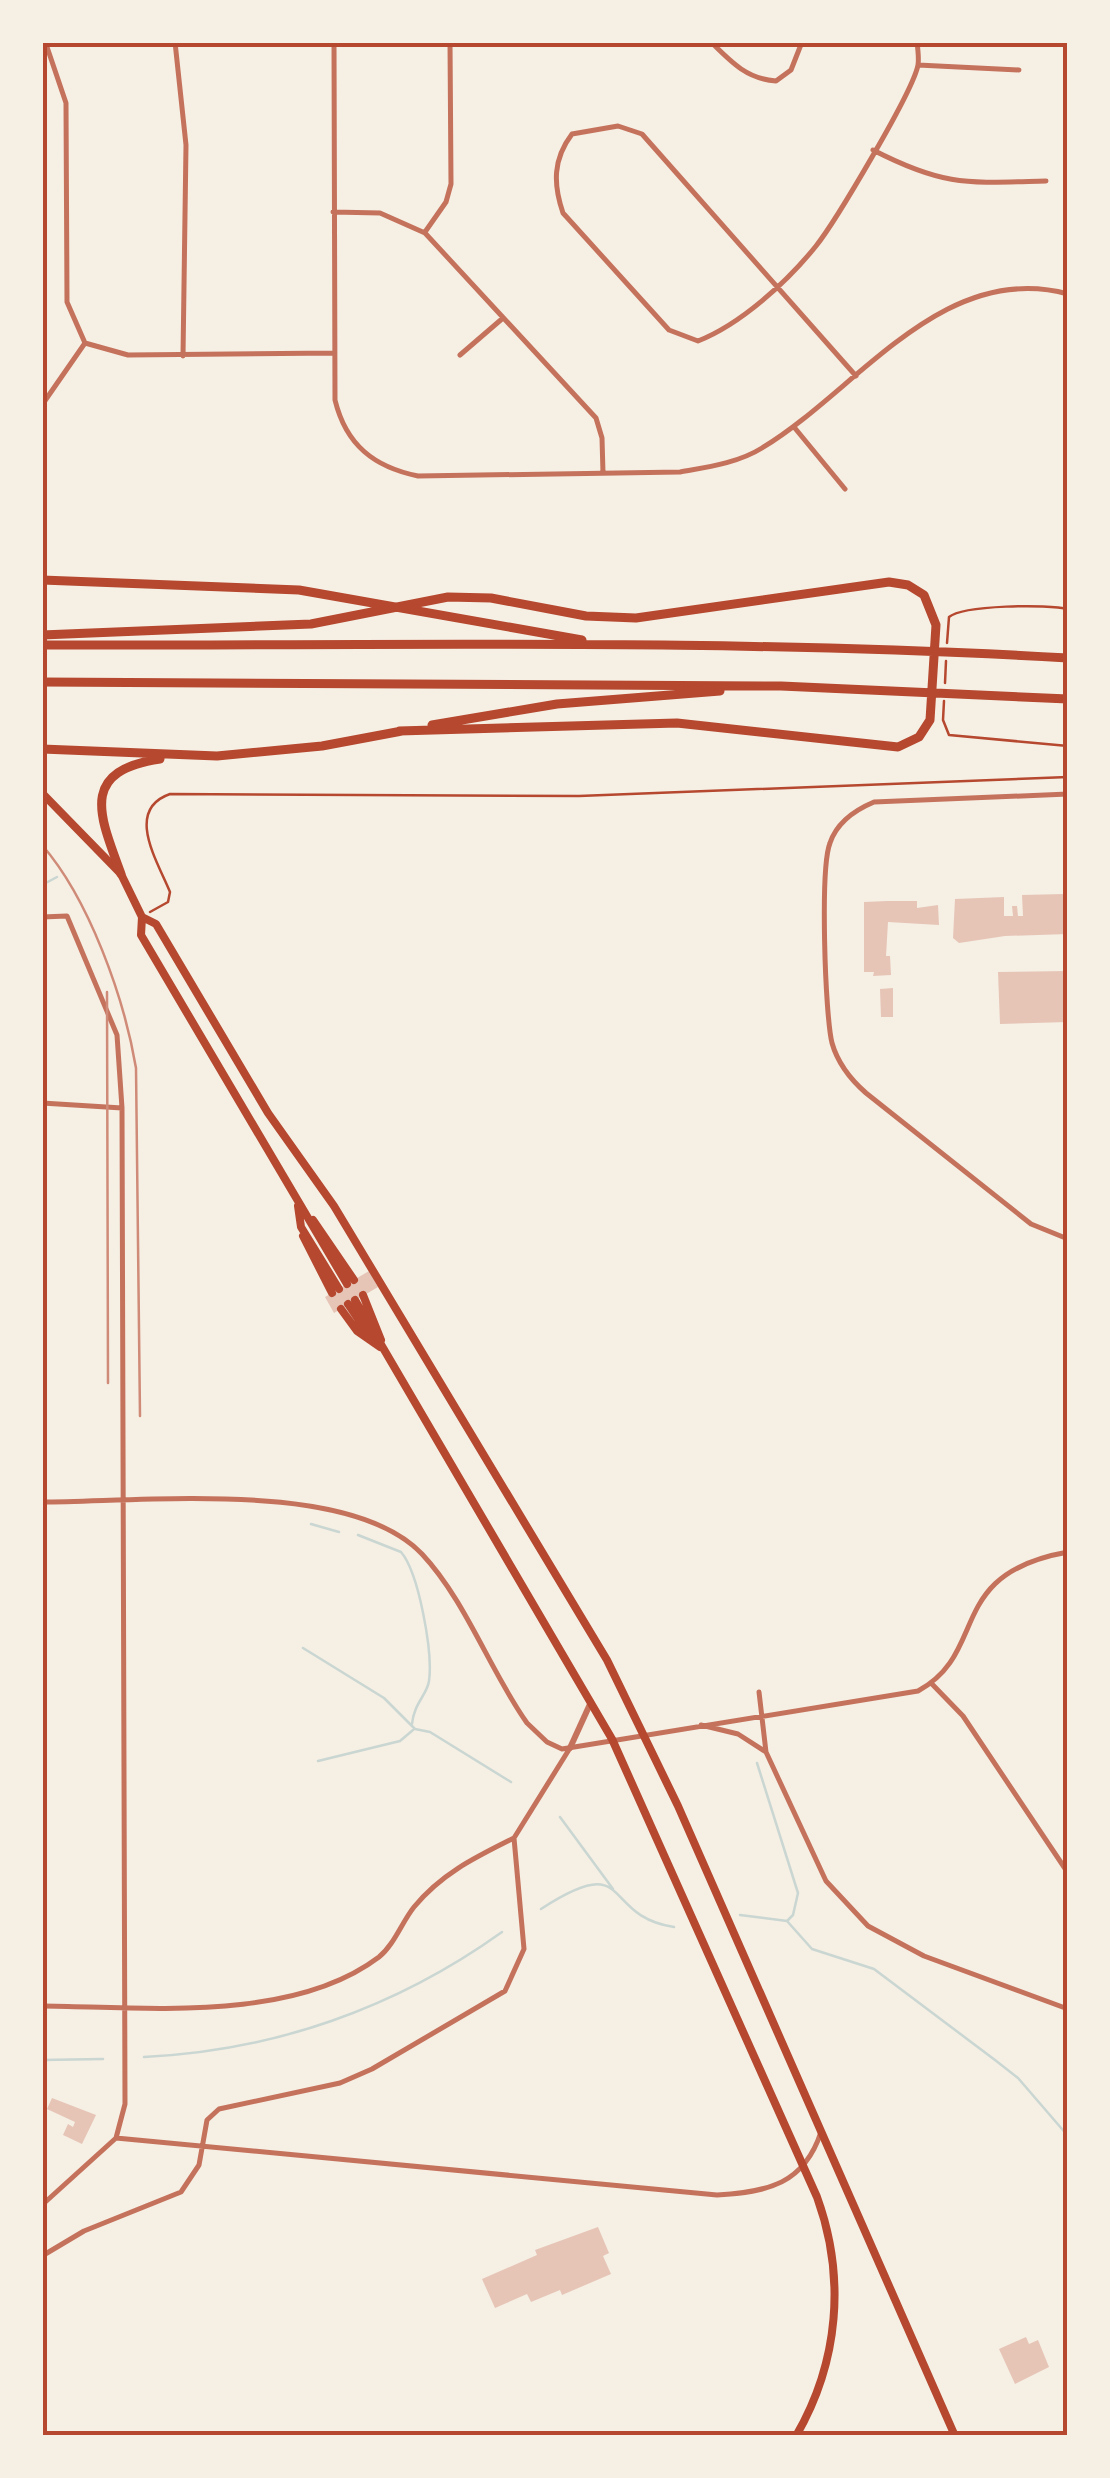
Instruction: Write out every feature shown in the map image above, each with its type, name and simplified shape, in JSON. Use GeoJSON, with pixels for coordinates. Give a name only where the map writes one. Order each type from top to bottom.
{"type":"FeatureCollection","features":[{"type":"Feature","properties":{"kind":"highway"},"geometry":{"type":"LineString","coordinates":[[42,580],[300,590],[522,633],[644,646]]}},
{"type":"Feature","properties":{"kind":"highway"},"geometry":{"type":"LineString","coordinates":[[42,635],[311,624],[436,599],[491,598],[586,616],[636,618],[899,582],[924,595],[935,613],[933,710],[918,737],[887,747],[677,722],[399,731]]}},
{"type":"Feature","properties":{"kind":"highway"},"geometry":{"type":"LineString","coordinates":[[42,645],[644,646],[901,650],[1068,658]]}},
{"type":"Feature","properties":{"kind":"highway"},"geometry":{"type":"LineString","coordinates":[[42,682],[781,686],[1068,698]]}},
{"type":"Feature","properties":{"kind":"highway"},"geometry":{"type":"LineString","coordinates":[[42,748],[179,756],[262,754],[557,704],[781,686]]}},
{"type":"Feature","properties":{"kind":"highway"},"geometry":{"type":"LineString","coordinates":[[122,874],[100,810],[107,781],[130,764],[179,756]]}},
{"type":"Feature","properties":{"kind":"main road"},"geometry":{"type":"LineString","coordinates":[[42,794],[122,874],[142,917],[141,935],[298,1201],[343,1286],[306,1248],[298,1201]]}},
{"type":"Feature","properties":{"kind":"main road"},"geometry":{"type":"LineString","coordinates":[[142,917],[156,924],[268,1113],[334,1206],[601,1650],[644,1732],[955,2436]]}},
{"type":"Feature","properties":{"kind":"main road"},"geometry":{"type":"LineString","coordinates":[[383,1349],[357,1331],[352,1302],[383,1349],[612,1739],[826,2223],[835,2304],[824,2371],[796,2436]]}},
{"type":"Feature","properties":{"kind":"street"},"geometry":{"type":"LineString","coordinates":[[175,42],[186,145],[184,356]]}},
{"type":"Feature","properties":{"kind":"street"},"geometry":{"type":"LineString","coordinates":[[334,42],[336,400],[342,427],[373,460],[393,471],[418,476],[680,472],[722,464],[758,451],[794,427],[914,330],[977,295],[1010,289],[1068,294]]}},
{"type":"Feature","properties":{"kind":"street"},"geometry":{"type":"LineString","coordinates":[[425,233],[446,202],[451,184],[450,42]]}},
{"type":"Feature","properties":{"kind":"street"},"geometry":{"type":"LineString","coordinates":[[712,42],[738,68],[759,80],[776,81],[791,70],[802,42]]}},
{"type":"Feature","properties":{"kind":"street"},"geometry":{"type":"LineString","coordinates":[[856,376],[776,284],[642,134],[618,126],[594,127],[572,134],[562,148],[555,189],[564,213],[669,330],[698,341],[725,330],[776,284],[816,245],[918,65],[918,42]]}},
{"type":"Feature","properties":{"kind":"street"},"geometry":{"type":"LineString","coordinates":[[46,43],[67,121],[67,302],[85,343],[128,356],[335,353]]}},
{"type":"Feature","properties":{"kind":"street"},"geometry":{"type":"LineString","coordinates":[[918,65],[1019,70]]}},
{"type":"Feature","properties":{"kind":"street"},"geometry":{"type":"LineString","coordinates":[[873,150],[920,174],[948,181],[1046,180]]}},
{"type":"Feature","properties":{"kind":"street"},"geometry":{"type":"LineString","coordinates":[[333,212],[380,213],[425,233],[596,418],[602,438],[603,473]]}},
{"type":"Feature","properties":{"kind":"street"},"geometry":{"type":"LineString","coordinates":[[460,355],[503,318]]}},
{"type":"Feature","properties":{"kind":"street"},"geometry":{"type":"LineString","coordinates":[[42,405],[85,343]]}},
{"type":"Feature","properties":{"kind":"street"},"geometry":{"type":"LineString","coordinates":[[794,427],[845,489]]}},
{"type":"Feature","properties":{"kind":"street"},"geometry":{"type":"LineString","coordinates":[[1068,794],[874,802],[852,814],[834,834],[825,874],[830,1034],[844,1071],[866,1094],[1031,1224],[1068,1239]]}},
{"type":"Feature","properties":{"kind":"street"},"geometry":{"type":"LineString","coordinates":[[42,917],[66,916],[116,1035],[122,1108],[124,1502],[124,2104],[116,2138],[42,2205]]}},
{"type":"Feature","properties":{"kind":"street"},"geometry":{"type":"LineString","coordinates":[[42,1103],[122,1108]]}},
{"type":"Feature","properties":{"kind":"street"},"geometry":{"type":"LineString","coordinates":[[42,1502],[298,1503],[326,1508],[396,1535],[431,1566],[528,1723],[552,1746],[570,1748],[644,1732],[902,1696],[932,1684],[947,1667],[989,1588],[1025,1562],[1068,1552]]}},
{"type":"Feature","properties":{"kind":"street"},"geometry":{"type":"LineString","coordinates":[[932,1684],[963,1716],[1068,1873]]}},
{"type":"Feature","properties":{"kind":"street"},"geometry":{"type":"LineString","coordinates":[[759,1692],[766,1752],[826,1881],[868,1926],[924,1956],[1068,2009]]}},
{"type":"Feature","properties":{"kind":"street"},"geometry":{"type":"LineString","coordinates":[[42,2006],[217,2007],[270,2000],[338,1981],[382,1955],[415,1906],[454,1867],[514,1838],[570,1748],[591,1701]]}},
{"type":"Feature","properties":{"kind":"street"},"geometry":{"type":"LineString","coordinates":[[696,1724],[738,1734],[766,1752]]}},
{"type":"Feature","properties":{"kind":"street"},"geometry":{"type":"LineString","coordinates":[[42,2256],[84,2231],[182,2192],[195,2174],[208,2120],[219,2108],[340,2082],[372,2069],[505,1991],[524,1949],[514,1838]]}},
{"type":"Feature","properties":{"kind":"street"},"geometry":{"type":"LineString","coordinates":[[116,2138],[718,2195],[774,2186],[804,2168],[821,2132]]}},
{"type":"Feature","properties":{"kind":"path"},"geometry":{"type":"LineString","coordinates":[[1068,609],[997,606],[957,610],[949,618],[943,720],[950,735],[1068,746]]}},
{"type":"Feature","properties":{"kind":"path"},"geometry":{"type":"LineString","coordinates":[[142,917],[168,902],[170,892],[144,826],[150,807],[170,794],[579,796],[1068,777]]}},
{"type":"Feature","properties":{"kind":"building"},"geometry":{"type":"Polygon","coordinates":[[[1064,882],[1068,882],[1068,934],[1005,936],[959,943],[953,938],[955,899],[1004,897],[1004,916],[1013,916],[1012,906],[1017,906],[1018,916],[1023,916],[1022,895],[1064,894],[1064,882]]]}},
{"type":"Feature","properties":{"kind":"building"},"geometry":{"type":"Polygon","coordinates":[[[917,901],[917,908],[938,905],[939,925],[888,922],[886,956],[890,956],[891,975],[864,972],[864,902],[917,901]]]}},
{"type":"Feature","properties":{"kind":"building"},"geometry":{"type":"Polygon","coordinates":[[[1068,971],[1068,1022],[1000,1024],[998,972],[1068,971]]]}},
{"type":"Feature","properties":{"kind":"building"},"geometry":{"type":"Polygon","coordinates":[[[893,988],[893,1017],[881,1017],[880,989],[893,988]]]}},
{"type":"Feature","properties":{"kind":"building"},"geometry":{"type":"Polygon","coordinates":[[[369,1271],[378,1287],[334,1313],[325,1297],[369,1271]]]}},
{"type":"Feature","properties":{"kind":"building"},"geometry":{"type":"Polygon","coordinates":[[[52,2098],[96,2115],[82,2144],[63,2135],[68,2124],[73,2127],[75,2122],[47,2109],[52,2098]]]}},
{"type":"Feature","properties":{"kind":"building"},"geometry":{"type":"Polygon","coordinates":[[[598,2227],[609,2253],[603,2256],[611,2274],[562,2295],[560,2290],[531,2302],[527,2294],[495,2308],[482,2279],[537,2255],[535,2250],[598,2227]]]}},
{"type":"Feature","properties":{"kind":"building"},"geometry":{"type":"Polygon","coordinates":[[[1026,2337],[1029,2344],[1038,2340],[1049,2367],[1015,2384],[999,2349],[1026,2337]]]}},
{"type":"Feature","properties":{"kind":"waterway"},"geometry":{"type":"LineString","coordinates":[[42,885],[57,877]]}},
{"type":"Feature","properties":{"kind":"waterway"},"geometry":{"type":"LineString","coordinates":[[311,1524],[339,1532]]}},
{"type":"Feature","properties":{"kind":"waterway"},"geometry":{"type":"LineString","coordinates":[[358,1535],[401,1552],[414,1577],[427,1633],[430,1668],[428,1686],[412,1724]]}},
{"type":"Feature","properties":{"kind":"waterway"},"geometry":{"type":"LineString","coordinates":[[303,1648],[384,1698],[415,1729],[430,1732],[511,1782]]}},
{"type":"Feature","properties":{"kind":"waterway"},"geometry":{"type":"LineString","coordinates":[[318,1761],[400,1741],[413,1730]]}},
{"type":"Feature","properties":{"kind":"waterway"},"geometry":{"type":"LineString","coordinates":[[757,1763],[798,1893],[793,1915],[787,1921]]}},
{"type":"Feature","properties":{"kind":"waterway"},"geometry":{"type":"LineString","coordinates":[[560,1817],[613,1889]]}},
{"type":"Feature","properties":{"kind":"waterway"},"geometry":{"type":"LineString","coordinates":[[541,1909],[570,1892],[604,1885],[651,1921],[674,1927]]}},
{"type":"Feature","properties":{"kind":"waterway"},"geometry":{"type":"LineString","coordinates":[[740,1915],[787,1921],[812,1949],[874,1969],[1018,2078],[1068,2136]]}},
{"type":"Feature","properties":{"kind":"waterway"},"geometry":{"type":"LineString","coordinates":[[144,2057],[240,2046],[332,2021],[420,1983],[502,1932]]}},
{"type":"Feature","properties":{"kind":"waterway"},"geometry":{"type":"LineString","coordinates":[[42,2060],[103,2059]]}},
{"type":"Feature","properties":{"kind":"railway"},"geometry":{"type":"LineString","coordinates":[[42,845],[75,893],[102,950],[123,1011],[136,1068],[140,1416]]}},
{"type":"Feature","properties":{"kind":"railway"},"geometry":{"type":"LineString","coordinates":[[107,992],[108,1383]]}}]}
